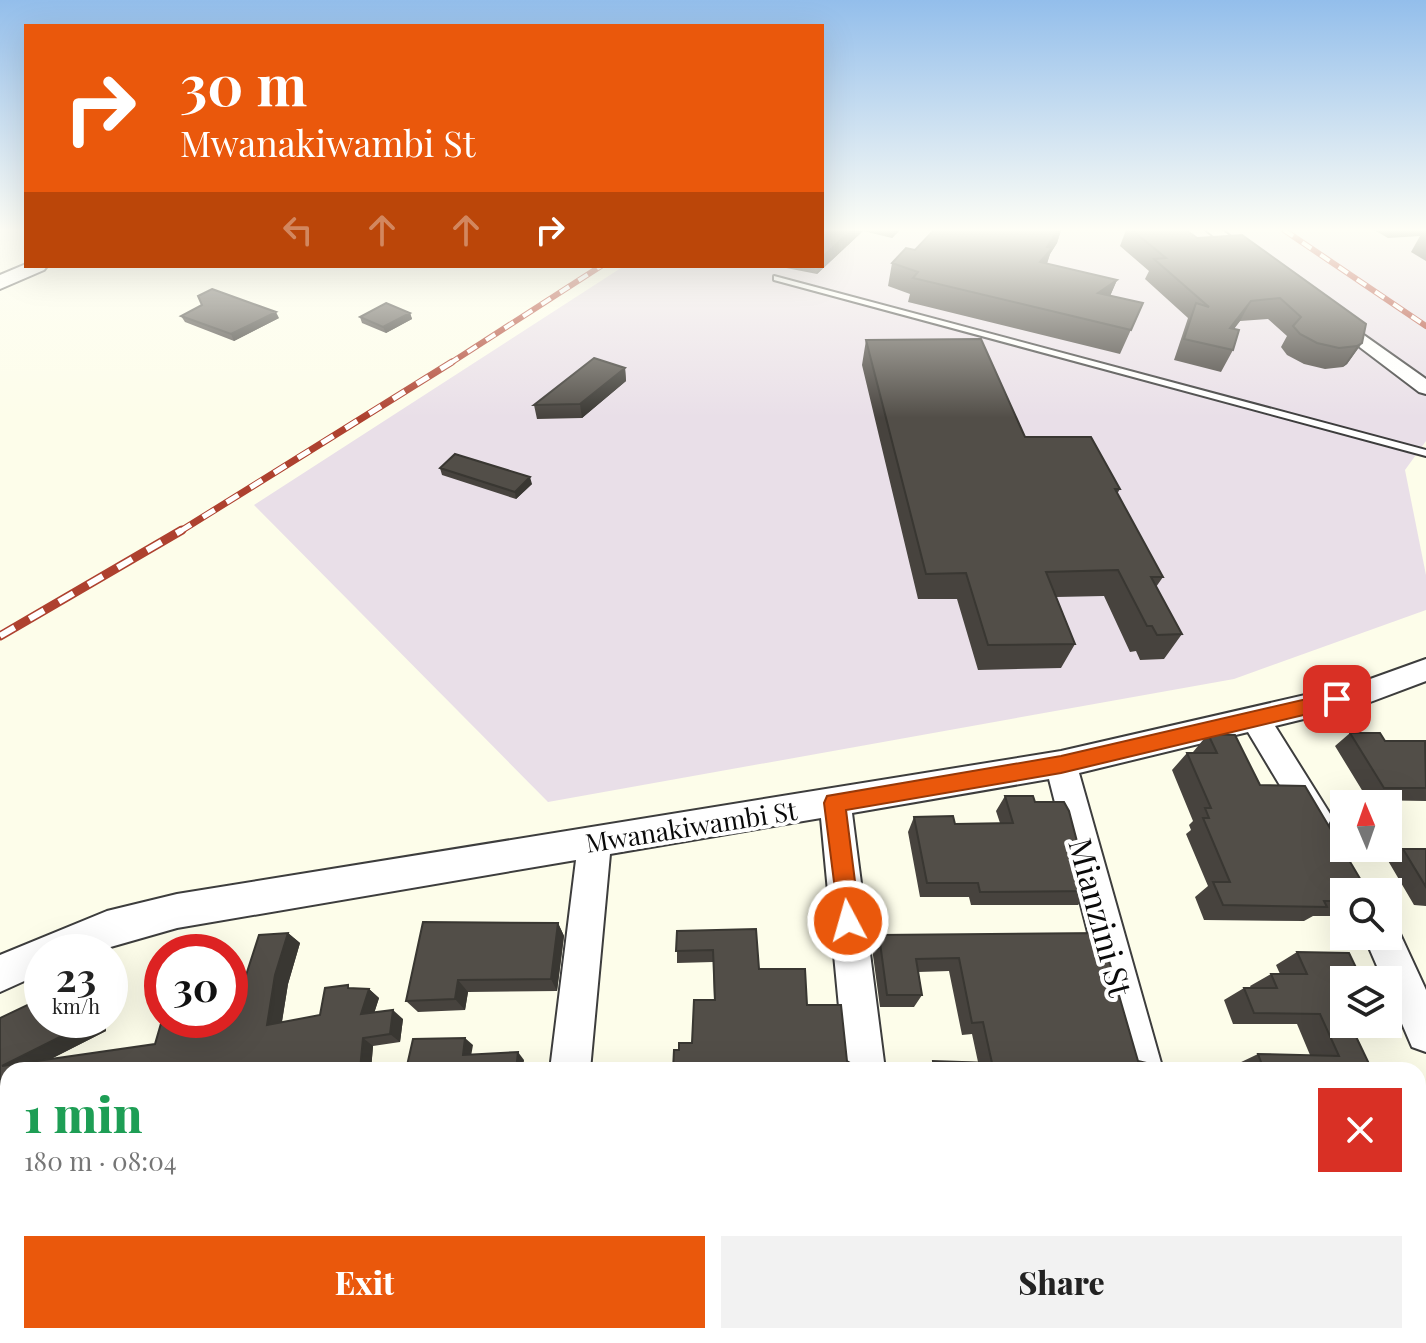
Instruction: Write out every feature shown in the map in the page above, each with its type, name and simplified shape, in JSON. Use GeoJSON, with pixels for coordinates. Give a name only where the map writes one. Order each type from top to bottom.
{"type":"FeatureCollection","features":[{"type":"Feature","properties":{"kind":"street"},"geometry":{"type":"LineString","coordinates":[[1313,304],[1426,388]]}},
{"type":"Feature","properties":{"kind":"street","name":"Mwanakiwambi St"},"geometry":{"type":"LineString","coordinates":[[94,934],[177,911],[1061,764],[1365,693],[1426,670]]}},
{"type":"Feature","properties":{"kind":"street"},"geometry":{"type":"LineString","coordinates":[[1255,719],[1330,841]]}},
{"type":"Feature","properties":{"kind":"street","name":"Mianzini St"},"geometry":{"type":"LineString","coordinates":[[1061,764],[1141,1062]]}},
{"type":"Feature","properties":{"kind":"street"},"geometry":{"type":"LineString","coordinates":[[835,803],[864,1062]]}},
{"type":"Feature","properties":{"kind":"street"},"geometry":{"type":"LineString","coordinates":[[571,1062],[595,842]]}},
{"type":"Feature","properties":{"kind":"street"},"geometry":{"type":"LineString","coordinates":[[1388,950],[1426,1033]]}},
{"type":"Feature","properties":{"kind":"street"},"geometry":{"type":"LineString","coordinates":[[0,974],[24,963]]}},
{"type":"Feature","properties":{"kind":"lane"},"geometry":{"type":"LineString","coordinates":[[831,293],[1426,453]]}},
{"type":"Feature","properties":{"kind":"shaded area"},"geometry":{"type":"Polygon","coordinates":[[[583,293],[1426,293],[1426,441],[1405,470],[1426,575],[1426,610],[1234,679],[548,802],[254,505],[583,293]]]}},
{"type":"Feature","properties":{"kind":"building"},"geometry":{"type":"Polygon","coordinates":[[[222,293],[276,312],[231,334],[181,316],[202,305],[198,296],[222,293]]]}},
{"type":"Feature","properties":{"kind":"building"},"geometry":{"type":"Polygon","coordinates":[[[975,293],[1098,293],[1143,303],[1131,330],[975,293]]]}},
{"type":"Feature","properties":{"kind":"building"},"geometry":{"type":"Polygon","coordinates":[[[1193,293],[1322,293],[1366,324],[1362,343],[1357,346],[1339,348],[1317,343],[1300,334],[1293,326],[1301,317],[1280,298],[1251,301],[1230,328],[1239,330],[1233,350],[1184,339],[1196,303],[1209,307],[1193,293]]]}},
{"type":"Feature","properties":{"kind":"building"},"geometry":{"type":"Polygon","coordinates":[[[386,303],[410,313],[383,327],[360,317],[386,303]]]}},
{"type":"Feature","properties":{"kind":"building"},"geometry":{"type":"Polygon","coordinates":[[[981,339],[1025,437],[1091,437],[1120,489],[1115,489],[1163,577],[1151,577],[1182,634],[1157,635],[1152,626],[1147,626],[1118,570],[1046,572],[1075,644],[988,645],[966,573],[926,574],[866,340],[981,339]]]}},
{"type":"Feature","properties":{"kind":"building"},"geometry":{"type":"Polygon","coordinates":[[[594,358],[625,368],[580,404],[534,405],[594,358]]]}},
{"type":"Feature","properties":{"kind":"building"},"geometry":{"type":"Polygon","coordinates":[[[455,454],[530,477],[515,492],[440,468],[455,454]]]}},
{"type":"Feature","properties":{"kind":"building"},"geometry":{"type":"Polygon","coordinates":[[[1350,733],[1380,733],[1385,741],[1425,741],[1426,788],[1384,788],[1350,733]]]}},
{"type":"Feature","properties":{"kind":"building"},"geometry":{"type":"Polygon","coordinates":[[[1208,734],[1235,735],[1260,785],[1305,786],[1330,828],[1330,862],[1350,862],[1360,878],[1330,878],[1330,901],[1324,901],[1327,907],[1223,905],[1213,882],[1230,882],[1203,818],[1209,818],[1205,808],[1211,808],[1187,753],[1217,753],[1208,734]]]}},
{"type":"Feature","properties":{"kind":"building"},"geometry":{"type":"Polygon","coordinates":[[[1005,796],[1033,796],[1035,802],[1064,802],[1090,891],[980,892],[978,883],[927,883],[914,817],[953,816],[955,824],[1013,823],[1005,796]]]}},
{"type":"Feature","properties":{"kind":"building"},"geometry":{"type":"Polygon","coordinates":[[[1403,849],[1426,849],[1426,887],[1403,849]]]}},
{"type":"Feature","properties":{"kind":"building"},"geometry":{"type":"Polygon","coordinates":[[[423,922],[558,923],[551,979],[458,980],[455,999],[406,1001],[423,922]]]}},
{"type":"Feature","properties":{"kind":"building"},"geometry":{"type":"Polygon","coordinates":[[[756,929],[759,969],[805,969],[807,1005],[841,1005],[849,1062],[673,1062],[674,1050],[679,1050],[679,1043],[692,1043],[694,1000],[715,1000],[713,950],[676,951],[677,931],[756,929]]]}},
{"type":"Feature","properties":{"kind":"building"},"geometry":{"type":"Polygon","coordinates":[[[288,933],[275,975],[267,1025],[320,1015],[325,988],[348,985],[348,988],[369,989],[361,1014],[393,1010],[390,1034],[363,1038],[361,1062],[30,1062],[155,1044],[157,1038],[248,1038],[248,969],[259,935],[288,933]]]}},
{"type":"Feature","properties":{"kind":"building"},"geometry":{"type":"Polygon","coordinates":[[[1101,933],[1138,1061],[1142,1062],[992,1062],[983,1022],[972,1023],[959,958],[916,959],[922,995],[887,995],[879,935],[1101,933]]]}},
{"type":"Feature","properties":{"kind":"building"},"geometry":{"type":"Polygon","coordinates":[[[1297,952],[1349,953],[1355,966],[1330,966],[1330,1036],[1320,1014],[1254,1013],[1244,988],[1277,988],[1271,974],[1307,974],[1297,952]]]}},
{"type":"Feature","properties":{"kind":"building"},"geometry":{"type":"Polygon","coordinates":[[[24,1007],[24,1038],[58,1038],[10,1062],[0,1062],[0,1018],[24,1007]]]}},
{"type":"Feature","properties":{"kind":"building"},"geometry":{"type":"Polygon","coordinates":[[[465,1038],[463,1055],[518,1052],[517,1062],[408,1062],[413,1039],[465,1038]]]}},
{"type":"Feature","properties":{"kind":"building"},"geometry":{"type":"Polygon","coordinates":[[[1331,1038],[1357,1038],[1368,1062],[1261,1062],[1258,1054],[1339,1056],[1331,1038]]]}},
{"type":"Feature","properties":{"kind":"railway"},"geometry":{"type":"LineString","coordinates":[[449,364],[560,293]]}},
{"type":"Feature","properties":{"kind":"railway"},"geometry":{"type":"LineString","coordinates":[[1377,293],[1426,326]]}},
{"type":"Feature","properties":{"kind":"railway"},"geometry":{"type":"LineString","coordinates":[[179,532],[452,362]]}},
{"type":"Feature","properties":{"kind":"railway"},"geometry":{"type":"LineString","coordinates":[[0,636],[182,530]]}},
{"type":"Feature","properties":{"kind":"route"},"geometry":{"type":"LineString","coordinates":[[848,921],[835,803],[1061,764],[1337,699]]}}]}
